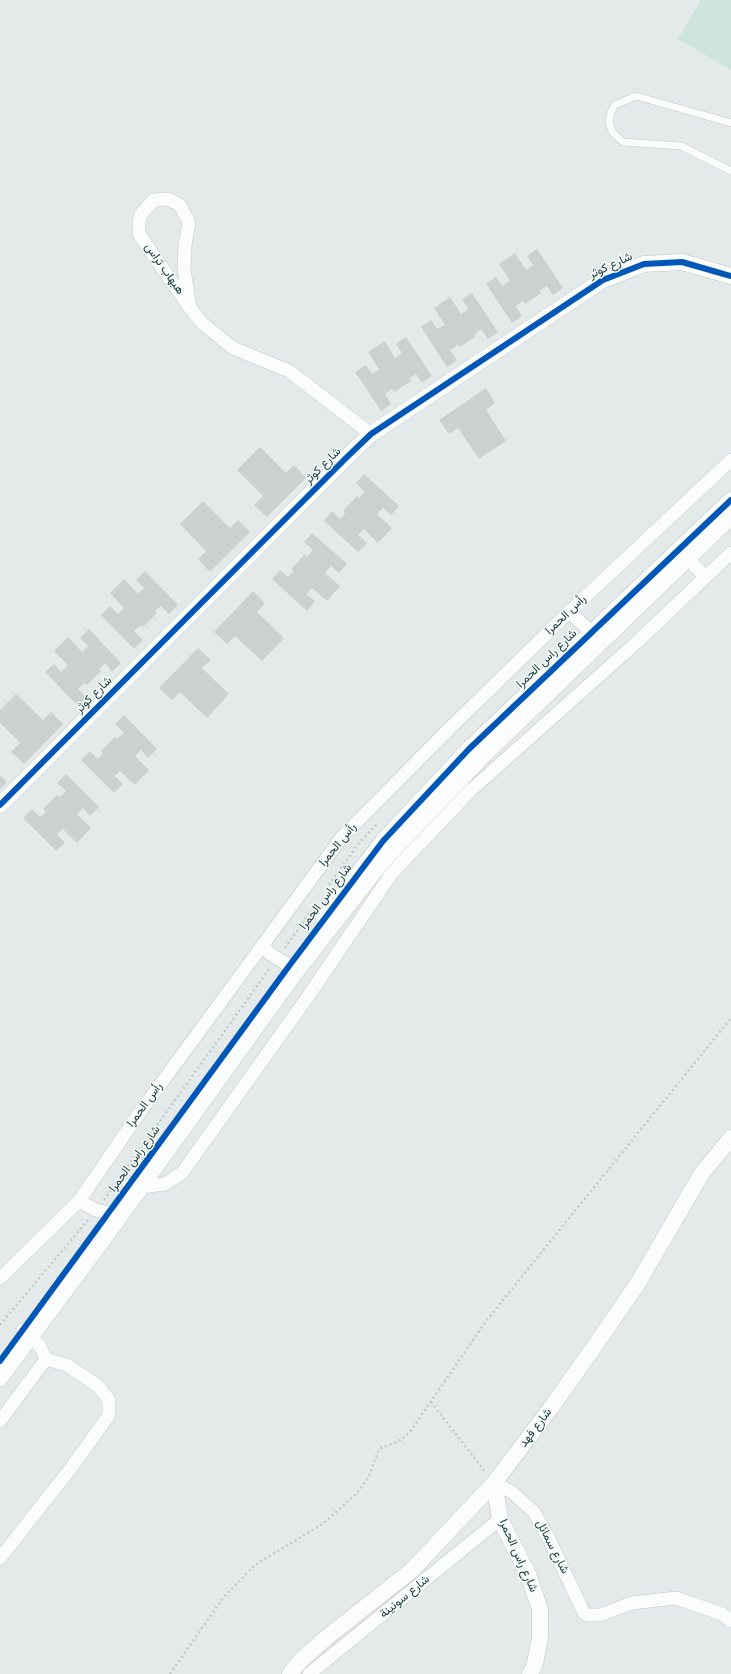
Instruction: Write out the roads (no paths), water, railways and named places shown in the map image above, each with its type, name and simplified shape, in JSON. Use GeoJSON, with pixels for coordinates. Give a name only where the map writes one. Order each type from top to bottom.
{"type":"FeatureCollection","features":[{"type":"Feature","properties":{"kind":"street","name":"هبهاب تراس"},"geometry":{"type":"LineString","coordinates":[[190,308],[184,270],[185,245],[189,223],[180,205],[168,199],[154,200],[141,214],[139,234],[190,308],[202,323],[233,348],[289,371],[372,434]]}},
{"type":"Feature","properties":{"kind":"street","name":"شارع كوثر"},"geometry":{"type":"LineString","coordinates":[[0,805],[346,458],[372,434],[603,280],[644,264],[682,262],[731,276]]}},
{"type":"Feature","properties":{"kind":"street","name":"رأس الحمرا"},"geometry":{"type":"LineString","coordinates":[[0,1278],[79,1201],[140,1112],[342,837],[449,729],[731,460]]}},
{"type":"Feature","properties":{"kind":"street","name":"شارع راس الحمرا"},"geometry":{"type":"LineString","coordinates":[[0,1361],[26,1333],[114,1215],[292,968],[382,864],[384,841],[469,749],[596,637],[683,553],[731,500]]}},
{"type":"Feature","properties":{"kind":"street","name":"شارع راس الحمرا"},"geometry":{"type":"LineString","coordinates":[[683,553],[731,517]]}},
{"type":"Feature","properties":{"kind":"street"},"geometry":{"type":"LineString","coordinates":[[683,553],[705,578]]}},
{"type":"Feature","properties":{"kind":"street"},"geometry":{"type":"LineString","coordinates":[[135,1186],[165,1184],[182,1173],[309,995],[382,864],[470,791],[637,642],[731,553]]}},
{"type":"Feature","properties":{"kind":"street"},"geometry":{"type":"LineString","coordinates":[[570,612],[596,637]]}},
{"type":"Feature","properties":{"kind":"street"},"geometry":{"type":"LineString","coordinates":[[262,945],[269,953],[292,968]]}},
{"type":"Feature","properties":{"kind":"street","name":"شارع فهد"},"geometry":{"type":"LineString","coordinates":[[290,1674],[300,1661],[326,1638],[412,1570],[494,1484],[550,1409],[638,1283],[702,1174],[731,1138]]}},
{"type":"Feature","properties":{"kind":"street"},"geometry":{"type":"LineString","coordinates":[[79,1201],[96,1210],[114,1215]]}},
{"type":"Feature","properties":{"kind":"street"},"geometry":{"type":"LineString","coordinates":[[0,1558],[71,1468],[109,1415],[109,1400],[98,1386],[68,1365],[46,1359],[40,1346],[26,1333]]}},
{"type":"Feature","properties":{"kind":"street","name":"شارع راس الحمرا"},"geometry":{"type":"LineString","coordinates":[[0,1378],[26,1333]]}},
{"type":"Feature","properties":{"kind":"street"},"geometry":{"type":"LineString","coordinates":[[0,1420],[46,1359]]}},
{"type":"Feature","properties":{"kind":"street","name":"شارع راس الحمرا"},"geometry":{"type":"LineString","coordinates":[[494,1484],[500,1519],[528,1574],[540,1608],[540,1636],[535,1664],[530,1674]]}},
{"type":"Feature","properties":{"kind":"street","name":"شارع سمائل"},"geometry":{"type":"LineString","coordinates":[[494,1484],[512,1492],[534,1512],[549,1539],[584,1613],[588,1615],[600,1615],[632,1602],[676,1598],[722,1614],[731,1621]]}},
{"type":"Feature","properties":{"kind":"street","name":"شارع سونينة"},"geometry":{"type":"LineString","coordinates":[[309,1674],[500,1519]]}},
{"type":"Feature","properties":{"kind":"lane"},"geometry":{"type":"LineString","coordinates":[[731,123],[636,96],[615,105],[611,112],[609,121],[612,132],[623,142],[681,146],[731,171]]}}]}
